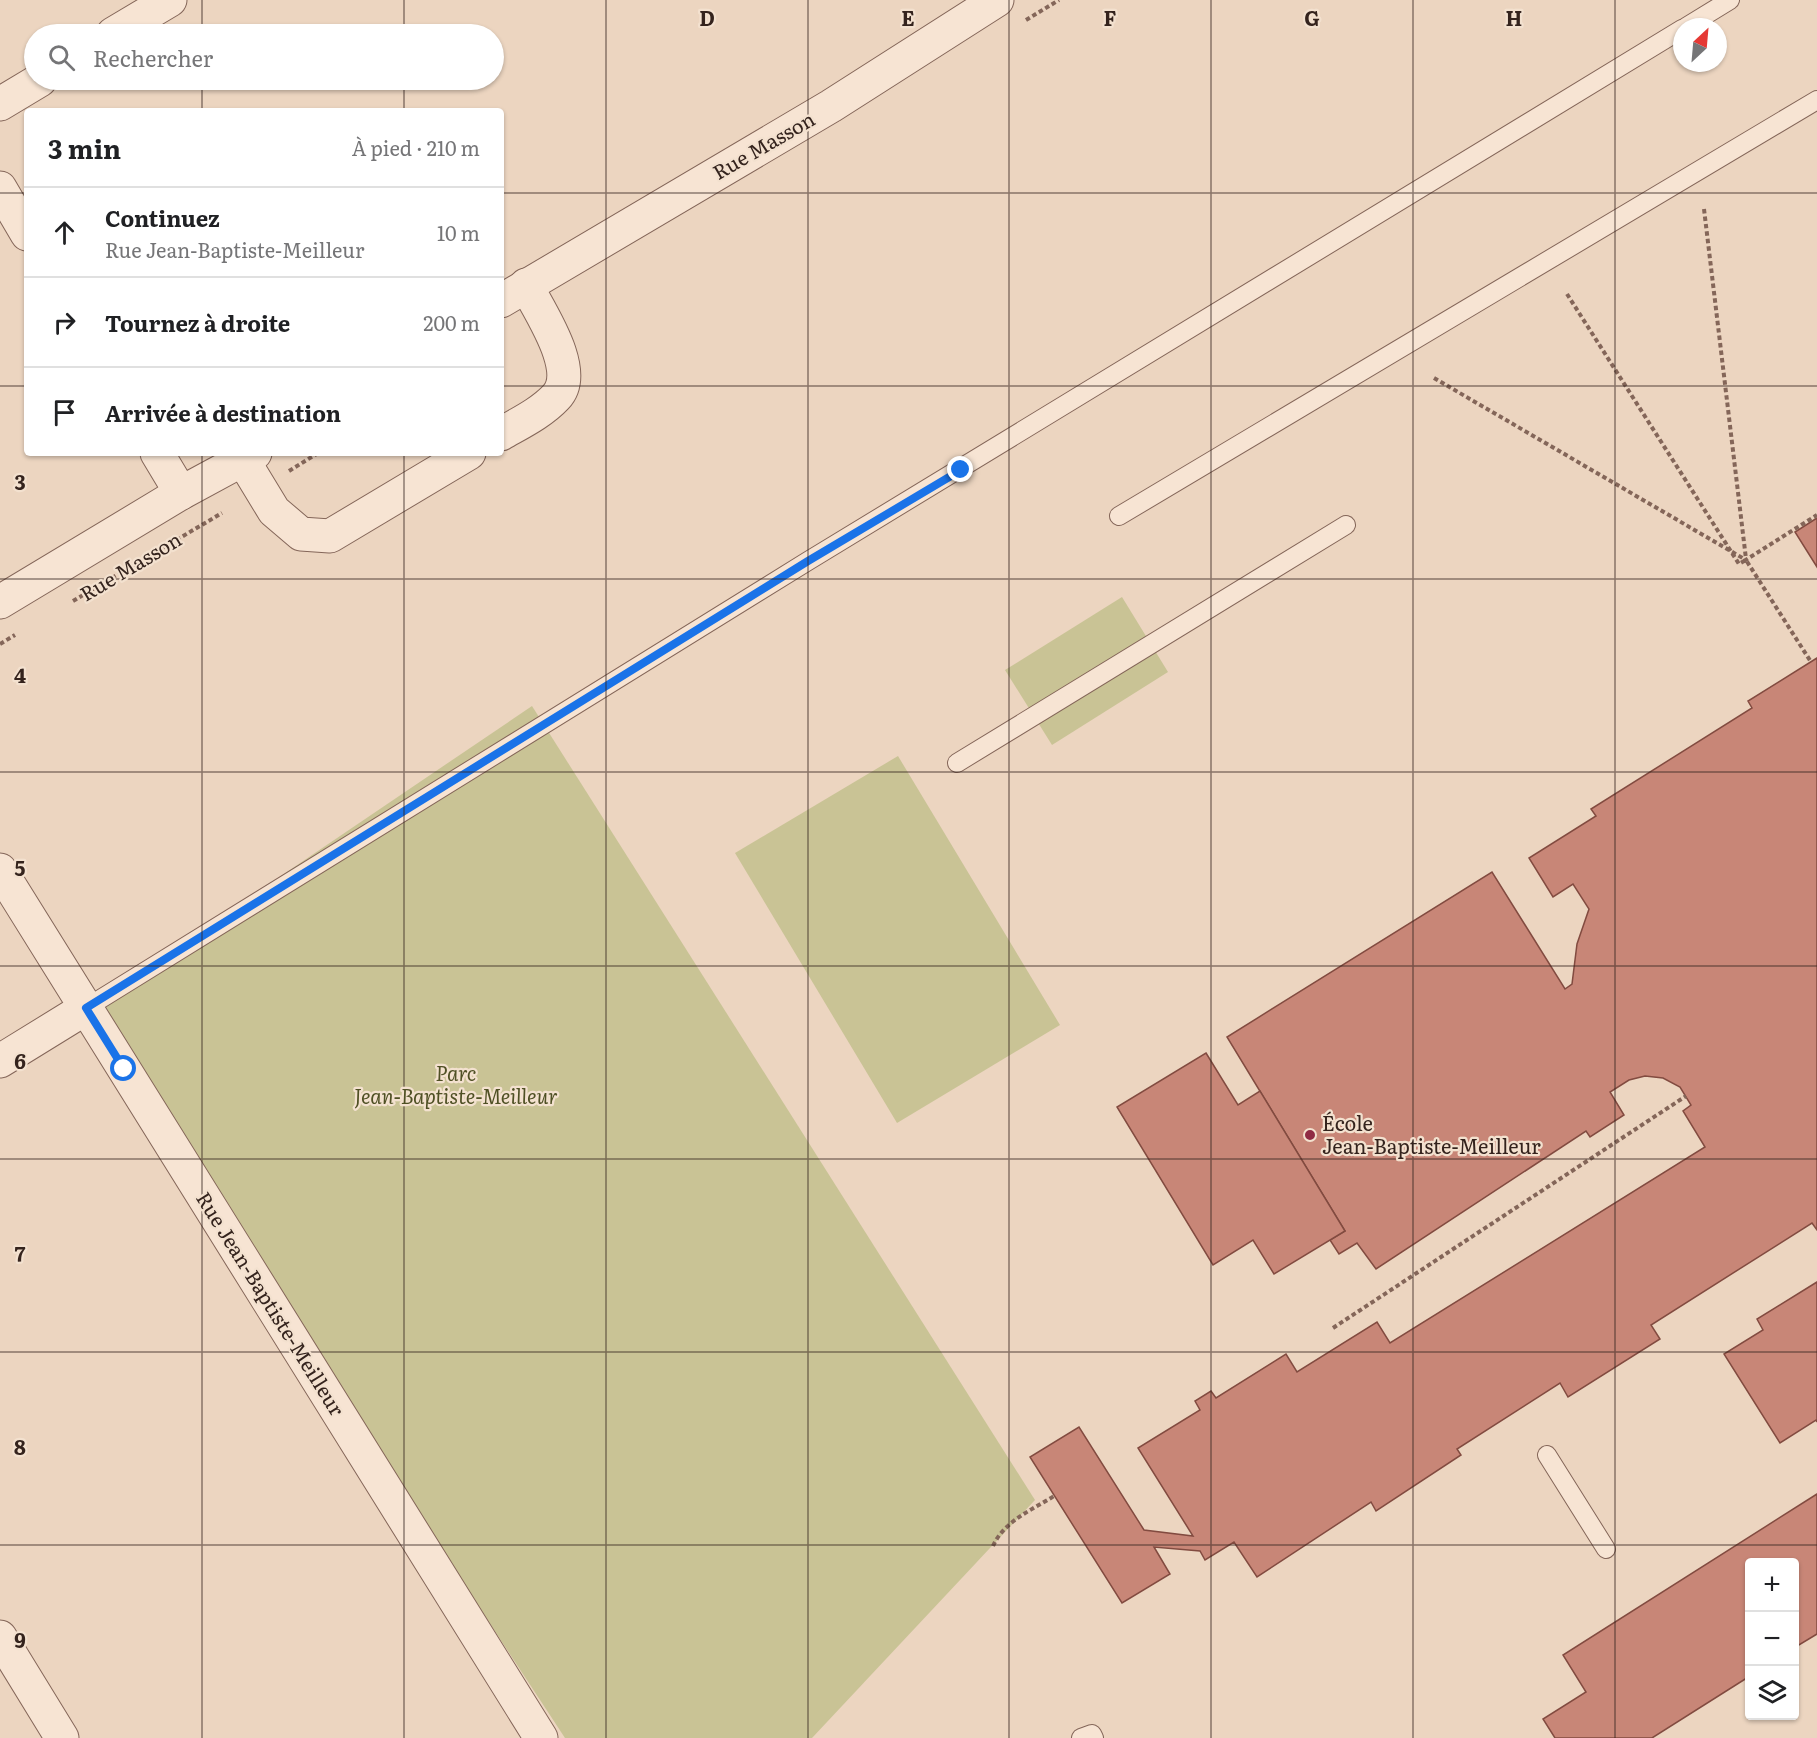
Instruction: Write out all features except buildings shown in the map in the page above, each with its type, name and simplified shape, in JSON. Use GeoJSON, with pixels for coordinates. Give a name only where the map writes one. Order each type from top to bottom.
{"type":"FeatureCollection","features":[{"type":"Feature","properties":{"kind":"street"},"geometry":{"type":"LineString","coordinates":[[130,24],[170,0]]}},
{"type":"Feature","properties":{"kind":"street","name":"Rue Masson"},"geometry":{"type":"LineString","coordinates":[[504,432],[540,411],[558,396],[564,381],[562,358],[513,293],[831,106],[998,0]]}},
{"type":"Feature","properties":{"kind":"street"},"geometry":{"type":"LineString","coordinates":[[0,104],[24,89]]}},
{"type":"Feature","properties":{"kind":"street"},"geometry":{"type":"LineString","coordinates":[[0,188],[24,229]]}},
{"type":"Feature","properties":{"kind":"street"},"geometry":{"type":"LineString","coordinates":[[159,456],[181,493]]}},
{"type":"Feature","properties":{"kind":"street","name":"Rue Masson"},"geometry":{"type":"LineString","coordinates":[[0,602],[181,493],[249,457],[260,489],[274,511],[301,534],[330,536],[464,456]]}},
{"type":"Feature","properties":{"kind":"street","name":"Rue Jean-Baptiste-Meilleur"},"geometry":{"type":"LineString","coordinates":[[0,870],[541,1738]]}},
{"type":"Feature","properties":{"kind":"street"},"geometry":{"type":"LineString","coordinates":[[0,1061],[86,1008]]}},
{"type":"Feature","properties":{"kind":"street"},"geometry":{"type":"LineString","coordinates":[[0,1637],[62,1738]]}},
{"type":"Feature","properties":{"kind":"lane"},"geometry":{"type":"LineString","coordinates":[[1700,18],[1730,0]]}},
{"type":"Feature","properties":{"kind":"lane"},"geometry":{"type":"LineString","coordinates":[[86,1008],[808,561],[1673,35]]}},
{"type":"Feature","properties":{"kind":"lane"},"geometry":{"type":"LineString","coordinates":[[1119,516],[1817,100]]}},
{"type":"Feature","properties":{"kind":"lane"},"geometry":{"type":"LineString","coordinates":[[957,763],[1346,525]]}},
{"type":"Feature","properties":{"kind":"lane"},"geometry":{"type":"LineString","coordinates":[[1547,1455],[1606,1549]]}},
{"type":"Feature","properties":{"kind":"lane"},"geometry":{"type":"LineString","coordinates":[[1081,1738],[1092,1734],[1094,1738]]}},
{"type":"Feature","properties":{"kind":"path"},"geometry":{"type":"LineString","coordinates":[[1704,209],[1746,560],[1811,662]]}},
{"type":"Feature","properties":{"kind":"path"},"geometry":{"type":"LineString","coordinates":[[1568,294],[1739,564]]}},
{"type":"Feature","properties":{"kind":"path"},"geometry":{"type":"LineString","coordinates":[[1434,378],[1746,560]]}},
{"type":"Feature","properties":{"kind":"path","name":"Rue Masson"},"geometry":{"type":"LineString","coordinates":[[66,606],[313,456]]}},
{"type":"Feature","properties":{"kind":"path"},"geometry":{"type":"LineString","coordinates":[[1739,564],[1817,515]]}},
{"type":"Feature","properties":{"kind":"path"},"geometry":{"type":"LineString","coordinates":[[1739,564],[1746,560]]}},
{"type":"Feature","properties":{"kind":"path"},"geometry":{"type":"LineString","coordinates":[[0,644],[19,633]]}},
{"type":"Feature","properties":{"kind":"path"},"geometry":{"type":"LineString","coordinates":[[1333,1328],[1686,1096]]}},
{"type":"Feature","properties":{"kind":"path"},"geometry":{"type":"LineString","coordinates":[[993,1546],[998,1534],[1009,1524],[1054,1496]]}},
{"type":"Feature","properties":{"kind":"green space"},"geometry":{"type":"Polygon","coordinates":[[[1122,597],[1168,672],[1052,745],[1005,670],[1122,597]]]}},
{"type":"Feature","properties":{"kind":"green space","name":"Parc Jean-Baptiste-Meilleur"},"geometry":{"type":"Polygon","coordinates":[[[532,706],[1035,1500],[812,1738],[565,1738],[86,1008],[532,706]]]}},
{"type":"Feature","properties":{"kind":"green space"},"geometry":{"type":"Polygon","coordinates":[[[898,756],[1060,1025],[897,1123],[735,853],[898,756]]]}},
{"type":"Feature","properties":{"kind":"place","name":"École Jean-Baptiste-Meilleur"},"geometry":{"type":"Point","coordinates":[1310,1135]}},
{"type":"Feature","properties":{"kind":"route"},"geometry":{"type":"LineString","coordinates":[[124,1069],[86,1008],[808,561],[961,470]]}}]}
